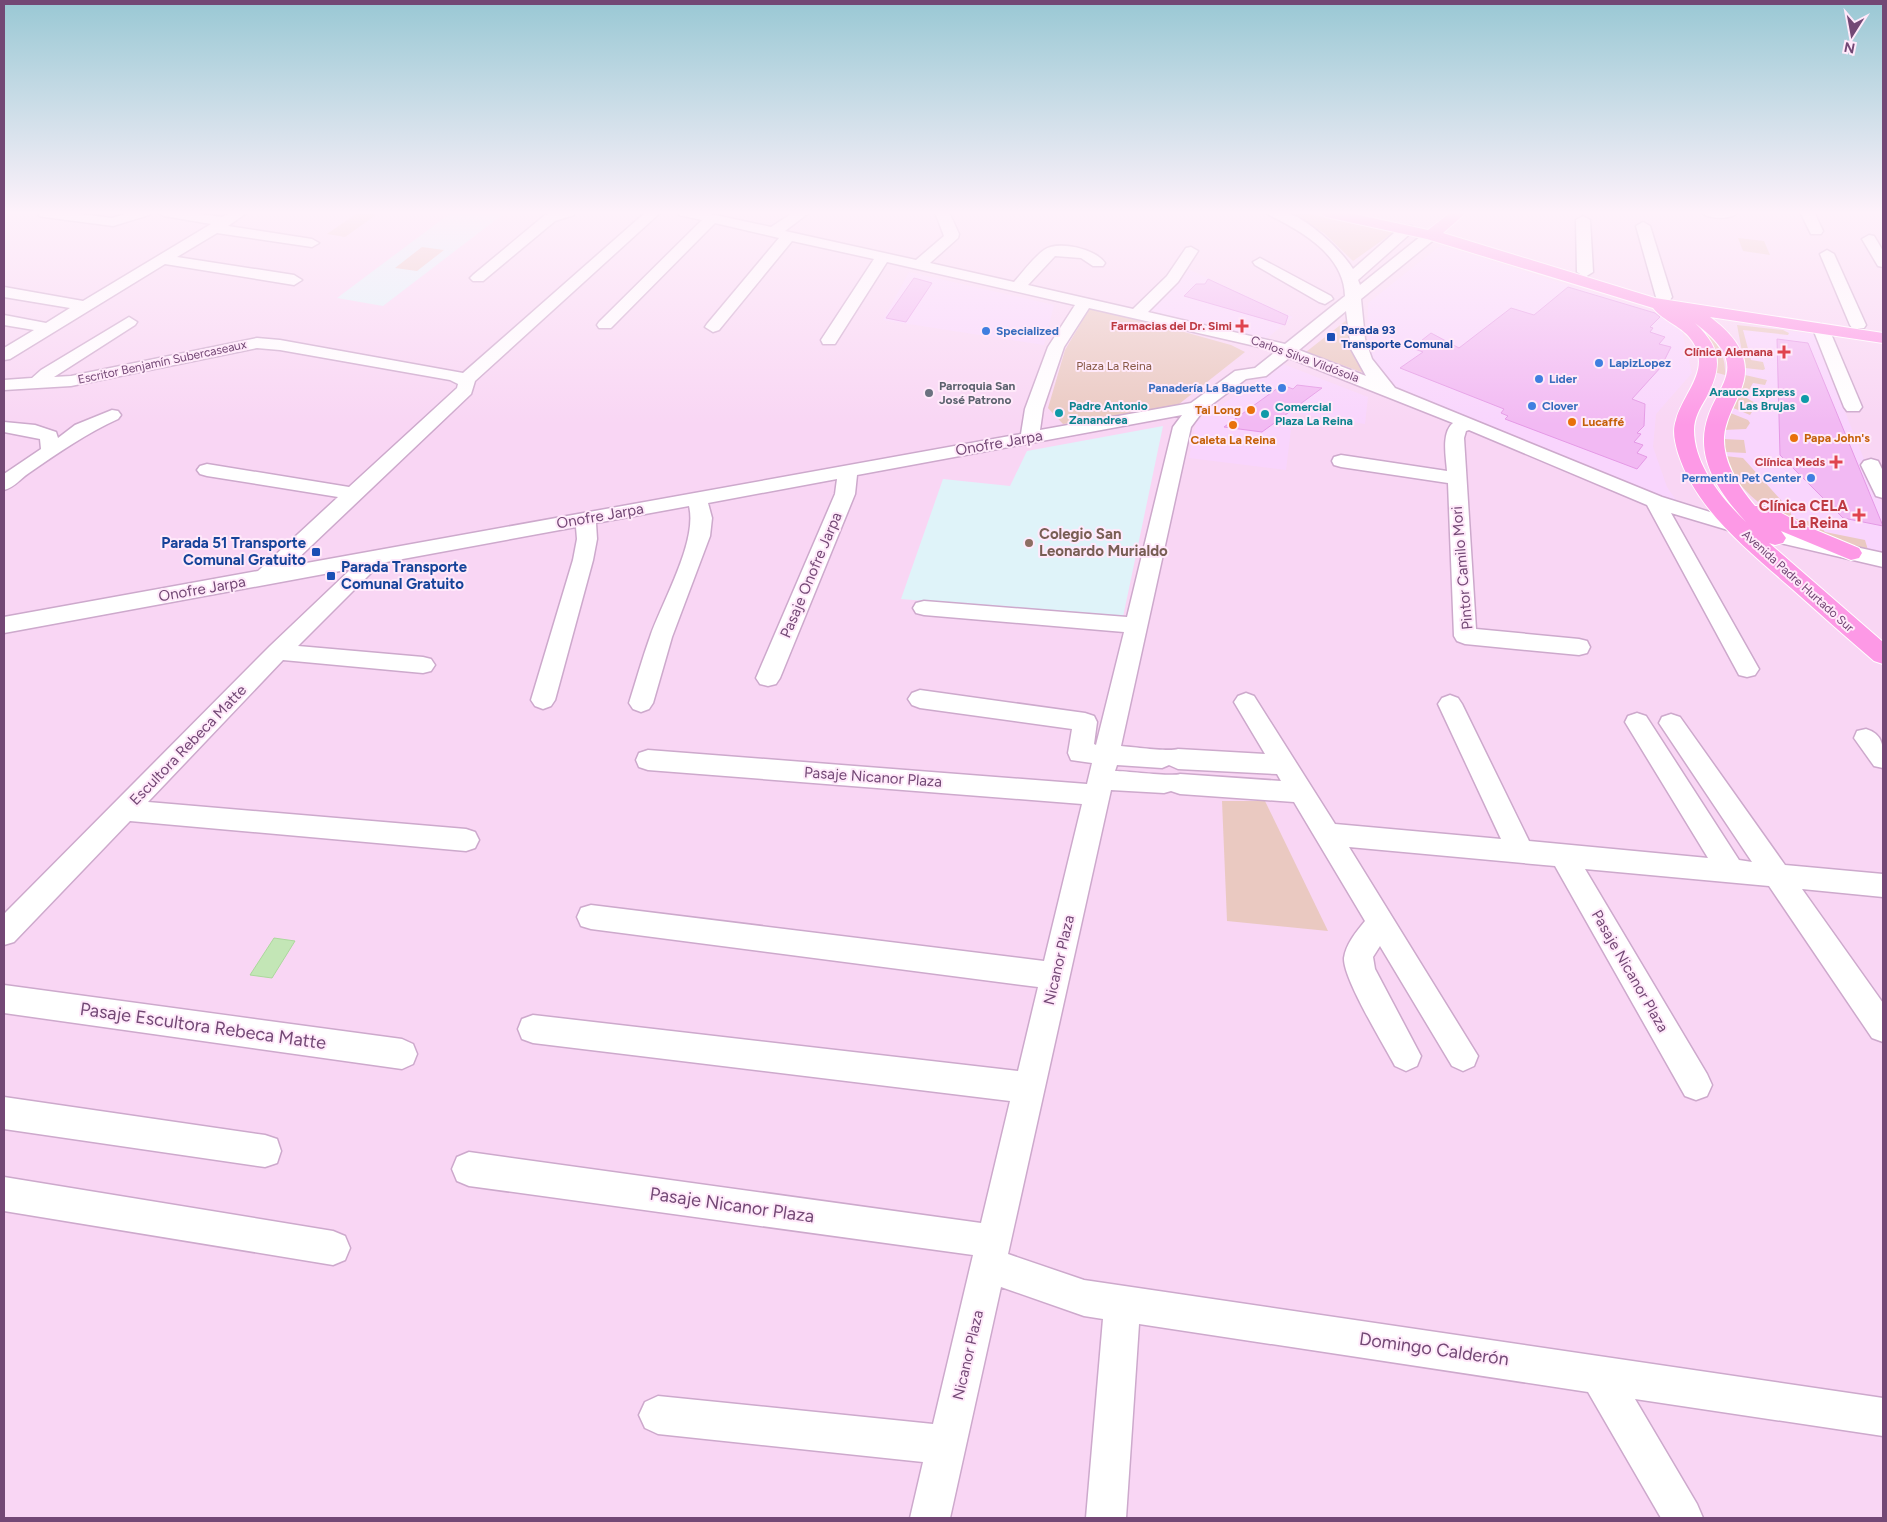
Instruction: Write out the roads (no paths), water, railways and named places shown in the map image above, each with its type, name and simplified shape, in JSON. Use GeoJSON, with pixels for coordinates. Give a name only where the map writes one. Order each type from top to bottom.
{"type":"FeatureCollection","features":[{"type":"Feature","properties":{"kind":"main road"},"geometry":{"type":"LineString","coordinates":[[1603,283],[1686,309],[1883,338]]}},
{"type":"Feature","properties":{"kind":"main road"},"geometry":{"type":"LineString","coordinates":[[1613,283],[1658,300],[1883,328]]}},
{"type":"Feature","properties":{"kind":"main road","name":"Avenida Padre Hurtado Sur"},"geometry":{"type":"LineString","coordinates":[[1658,300],[1689,326],[1698,336],[1706,351],[1709,369],[1702,386],[1687,412],[1684,439],[1692,464],[1702,482],[1721,509],[1738,527],[1883,655]]}},
{"type":"Feature","properties":{"kind":"main road"},"geometry":{"type":"LineString","coordinates":[[1686,309],[1713,327],[1726,342],[1734,356]]}},
{"type":"Feature","properties":{"kind":"main road","name":"Avenida Padre Hurtado Sur"},"geometry":{"type":"LineString","coordinates":[[1743,317],[1733,320],[1729,328],[1737,377],[1717,420],[1714,441],[1718,463],[1736,494],[1772,535],[1883,633]]}},
{"type":"Feature","properties":{"kind":"main road"},"geometry":{"type":"LineString","coordinates":[[1736,494],[1790,527],[1851,553]]}},
{"type":"Feature","properties":{"kind":"street"},"geometry":{"type":"LineString","coordinates":[[4,355],[123,283]]}},
{"type":"Feature","properties":{"kind":"street"},"geometry":{"type":"LineString","coordinates":[[264,578],[465,390],[466,381],[575,283]]}},
{"type":"Feature","properties":{"kind":"street"},"geometry":{"type":"LineString","coordinates":[[605,324],[646,283]]}},
{"type":"Feature","properties":{"kind":"street"},"geometry":{"type":"LineString","coordinates":[[713,326],[745,283]]}},
{"type":"Feature","properties":{"kind":"street"},"geometry":{"type":"LineString","coordinates":[[829,340],[866,283]]}},
{"type":"Feature","properties":{"kind":"street","name":"Carlos Silva Vildósola"},"geometry":{"type":"LineString","coordinates":[[1005,283],[1138,313],[1275,339],[1288,351],[1655,500],[1738,527],[1883,560]]}},
{"type":"Feature","properties":{"kind":"street"},"geometry":{"type":"LineString","coordinates":[[1018,286],[1021,283]]}},
{"type":"Feature","properties":{"kind":"street"},"geometry":{"type":"LineString","coordinates":[[1138,313],[1169,283]]}},
{"type":"Feature","properties":{"kind":"street"},"geometry":{"type":"LineString","coordinates":[[1297,283],[1325,299]]}},
{"type":"Feature","properties":{"kind":"street"},"geometry":{"type":"LineString","coordinates":[[1312,310],[1345,283]]}},
{"type":"Feature","properties":{"kind":"street","name":"Carlos Silva Vildósola"},"geometry":{"type":"LineString","coordinates":[[1351,283],[1360,354],[1370,372],[1397,394]]}},
{"type":"Feature","properties":{"kind":"street"},"geometry":{"type":"LineString","coordinates":[[1197,407],[1241,375],[1260,372],[1370,283]]}},
{"type":"Feature","properties":{"kind":"street"},"geometry":{"type":"LineString","coordinates":[[1655,283],[1658,300]]}},
{"type":"Feature","properties":{"kind":"street"},"geometry":{"type":"LineString","coordinates":[[1840,283],[1858,325]]}},
{"type":"Feature","properties":{"kind":"street"},"geometry":{"type":"LineString","coordinates":[[4,292],[85,306]]}},
{"type":"Feature","properties":{"kind":"street"},"geometry":{"type":"LineString","coordinates":[[1029,438],[1034,409],[1056,347],[1085,302]]}},
{"type":"Feature","properties":{"kind":"street"},"geometry":{"type":"LineString","coordinates":[[4,320],[49,328]]}},
{"type":"Feature","properties":{"kind":"street"},"geometry":{"type":"LineString","coordinates":[[35,384],[47,374],[129,322]]}},
{"type":"Feature","properties":{"kind":"street"},"geometry":{"type":"LineString","coordinates":[[1821,329],[1854,408]]}},
{"type":"Feature","properties":{"kind":"street"},"geometry":{"type":"LineString","coordinates":[[1241,375],[1243,365],[1275,339]]}},
{"type":"Feature","properties":{"kind":"street","name":"Escritor Benjamín Subercaseaux"},"geometry":{"type":"LineString","coordinates":[[4,385],[70,381],[257,343],[280,345],[423,369],[455,376],[466,381]]}},
{"type":"Feature","properties":{"kind":"street","name":"Onofre Jarpa"},"geometry":{"type":"LineString","coordinates":[[4,625],[1197,407]]}},
{"type":"Feature","properties":{"kind":"street","name":"Nicanor Plaza"},"geometry":{"type":"LineString","coordinates":[[930,1518],[1103,776],[1182,427],[1197,407]]}},
{"type":"Feature","properties":{"kind":"street"},"geometry":{"type":"LineString","coordinates":[[4,484],[12,472],[49,443],[67,440],[81,428],[112,415]]}},
{"type":"Feature","properties":{"kind":"street","name":"Pintor Camilo Mori"},"geometry":{"type":"LineString","coordinates":[[1469,423],[1458,428],[1455,438],[1455,478],[1464,636],[1579,647]]}},
{"type":"Feature","properties":{"kind":"street"},"geometry":{"type":"LineString","coordinates":[[4,427],[35,431],[49,443]]}},
{"type":"Feature","properties":{"kind":"street"},"geometry":{"type":"LineString","coordinates":[[1341,461],[1455,478]]}},
{"type":"Feature","properties":{"kind":"street"},"geometry":{"type":"LineString","coordinates":[[1871,465],[1883,492]]}},
{"type":"Feature","properties":{"kind":"street"},"geometry":{"type":"LineString","coordinates":[[208,470],[354,494]]}},
{"type":"Feature","properties":{"kind":"street","name":"Pasaje Onofre Jarpa"},"geometry":{"type":"LineString","coordinates":[[768,678],[845,494],[848,471]]}},
{"type":"Feature","properties":{"kind":"street"},"geometry":{"type":"LineString","coordinates":[[641,703],[661,637],[700,536],[702,518],[697,498]]}},
{"type":"Feature","properties":{"kind":"street"},"geometry":{"type":"LineString","coordinates":[[1655,500],[1748,669]]}},
{"type":"Feature","properties":{"kind":"street"},"geometry":{"type":"LineString","coordinates":[[543,700],[583,560],[587,539],[586,519]]}},
{"type":"Feature","properties":{"kind":"street","name":"Escultora Rebeca Matte"},"geometry":{"type":"LineString","coordinates":[[4,933],[278,652],[374,558]]}},
{"type":"Feature","properties":{"kind":"street"},"geometry":{"type":"LineString","coordinates":[[924,608],[1137,625]]}},
{"type":"Feature","properties":{"kind":"street"},"geometry":{"type":"LineString","coordinates":[[278,652],[423,665]]}},
{"type":"Feature","properties":{"kind":"street"},"geometry":{"type":"LineString","coordinates":[[920,699],[1114,726]]}},
{"type":"Feature","properties":{"kind":"street"},"geometry":{"type":"LineString","coordinates":[[1246,702],[1463,1056]]}},
{"type":"Feature","properties":{"kind":"street"},"geometry":{"type":"LineString","coordinates":[[1450,704],[1521,852]]}},
{"type":"Feature","properties":{"kind":"street","name":"Pasaje Nicanor Plaza"},"geometry":{"type":"LineString","coordinates":[[1084,722],[1080,753],[1103,776]]}},
{"type":"Feature","properties":{"kind":"street"},"geometry":{"type":"LineString","coordinates":[[1637,722],[1731,871]]}},
{"type":"Feature","properties":{"kind":"street"},"geometry":{"type":"LineString","coordinates":[[1671,723],[1883,1028]]}},
{"type":"Feature","properties":{"kind":"street"},"geometry":{"type":"LineString","coordinates":[[1866,738],[1883,759]]}},
{"type":"Feature","properties":{"kind":"street","name":"Pasaje Nicanor Plaza"},"geometry":{"type":"LineString","coordinates":[[1103,776],[1170,759],[1284,766]]}},
{"type":"Feature","properties":{"kind":"street","name":"Pasaje Nicanor Plaza"},"geometry":{"type":"LineString","coordinates":[[648,760],[1103,776],[1172,784],[1302,793]]}},
{"type":"Feature","properties":{"kind":"street"},"geometry":{"type":"LineString","coordinates":[[125,810],[466,840]]}},
{"type":"Feature","properties":{"kind":"street"},"geometry":{"type":"LineString","coordinates":[[1328,834],[1883,885]]}},
{"type":"Feature","properties":{"kind":"street","name":"Pasaje Nicanor Plaza"},"geometry":{"type":"LineString","coordinates":[[1563,856],[1696,1085]]}},
{"type":"Feature","properties":{"kind":"street"},"geometry":{"type":"LineString","coordinates":[[591,917],[1055,976]]}},
{"type":"Feature","properties":{"kind":"street"},"geometry":{"type":"LineString","coordinates":[[1382,923],[1359,951],[1357,959],[1361,972],[1406,1056]]}},
{"type":"Feature","properties":{"kind":"street","name":"Pasaje Escultora Rebeca Matte"},"geometry":{"type":"LineString","coordinates":[[4,999],[402,1054]]}},
{"type":"Feature","properties":{"kind":"street"},"geometry":{"type":"LineString","coordinates":[[533,1029],[1030,1088]]}},
{"type":"Feature","properties":{"kind":"street"},"geometry":{"type":"LineString","coordinates":[[4,1113],[266,1151]]}},
{"type":"Feature","properties":{"kind":"street","name":"Pasaje Nicanor Plaza"},"geometry":{"type":"LineString","coordinates":[[469,1169],[968,1237],[991,1254]]}},
{"type":"Feature","properties":{"kind":"street"},"geometry":{"type":"LineString","coordinates":[[4,1194],[333,1248]]}},
{"type":"Feature","properties":{"kind":"street","name":"Domingo Calderón"},"geometry":{"type":"LineString","coordinates":[[991,1254],[1084,1298],[1883,1417]]}},
{"type":"Feature","properties":{"kind":"street"},"geometry":{"type":"LineString","coordinates":[[1106,1518],[1122,1303]]}},
{"type":"Feature","properties":{"kind":"street"},"geometry":{"type":"LineString","coordinates":[[1599,1374],[1682,1518]]}},
{"type":"Feature","properties":{"kind":"street"},"geometry":{"type":"LineString","coordinates":[[658,1416],[947,1445]]}},
{"type":"Feature","properties":{"kind":"place","name":"Farmacias del Dr. Simi"},"geometry":{"type":"Point","coordinates":[1242,326]}},
{"type":"Feature","properties":{"kind":"place","name":"Specialized"},"geometry":{"type":"Point","coordinates":[986,331]}},
{"type":"Feature","properties":{"kind":"place","name":"Parada 93 Transporte Comunal"},"geometry":{"type":"Point","coordinates":[1331,337]}},
{"type":"Feature","properties":{"kind":"place","name":"Clínica Alemana"},"geometry":{"type":"Point","coordinates":[1784,352]}},
{"type":"Feature","properties":{"kind":"place","name":"LapizLopez"},"geometry":{"type":"Point","coordinates":[1599,363]}},
{"type":"Feature","properties":{"kind":"place","name":"Lider"},"geometry":{"type":"Point","coordinates":[1539,379]}},
{"type":"Feature","properties":{"kind":"place","name":"Panadería La Baguette"},"geometry":{"type":"Point","coordinates":[1282,388]}},
{"type":"Feature","properties":{"kind":"place","name":"Parroquia San José Patrono"},"geometry":{"type":"Point","coordinates":[929,393]}},
{"type":"Feature","properties":{"kind":"place","name":"Arauco Express Las Brujas"},"geometry":{"type":"Point","coordinates":[1805,399]}},
{"type":"Feature","properties":{"kind":"place","name":"Clover"},"geometry":{"type":"Point","coordinates":[1532,406]}},
{"type":"Feature","properties":{"kind":"place","name":"Tai Long"},"geometry":{"type":"Point","coordinates":[1251,410]}},
{"type":"Feature","properties":{"kind":"place","name":"Padre Antonio Zanandrea"},"geometry":{"type":"Point","coordinates":[1059,413]}},
{"type":"Feature","properties":{"kind":"place","name":"Comercial Plaza La Reina"},"geometry":{"type":"Point","coordinates":[1265,414]}},
{"type":"Feature","properties":{"kind":"place","name":"Lucaffé"},"geometry":{"type":"Point","coordinates":[1572,422]}},
{"type":"Feature","properties":{"kind":"place","name":"Caleta La Reina"},"geometry":{"type":"Point","coordinates":[1233,425]}},
{"type":"Feature","properties":{"kind":"place","name":"Papa John's"},"geometry":{"type":"Point","coordinates":[1794,438]}},
{"type":"Feature","properties":{"kind":"place","name":"Clínica Meds"},"geometry":{"type":"Point","coordinates":[1836,462]}},
{"type":"Feature","properties":{"kind":"place","name":"Permentin Pet Center"},"geometry":{"type":"Point","coordinates":[1811,478]}},
{"type":"Feature","properties":{"kind":"place","name":"Clínica CELA La Reina"},"geometry":{"type":"Point","coordinates":[1859,515]}},
{"type":"Feature","properties":{"kind":"place","name":"Colegio San Leonardo Murialdo"},"geometry":{"type":"Point","coordinates":[1029,543]}},
{"type":"Feature","properties":{"kind":"place","name":"Parada 51 Transporte Comunal Gratuito"},"geometry":{"type":"Point","coordinates":[316,552]}},
{"type":"Feature","properties":{"kind":"place","name":"Parada Transporte Comunal Gratuito"},"geometry":{"type":"Point","coordinates":[331,576]}},
{"type":"Feature","properties":{"kind":"park label","name":"Plaza La Reina"},"geometry":{"type":"Point","coordinates":[1114,366]}}]}
